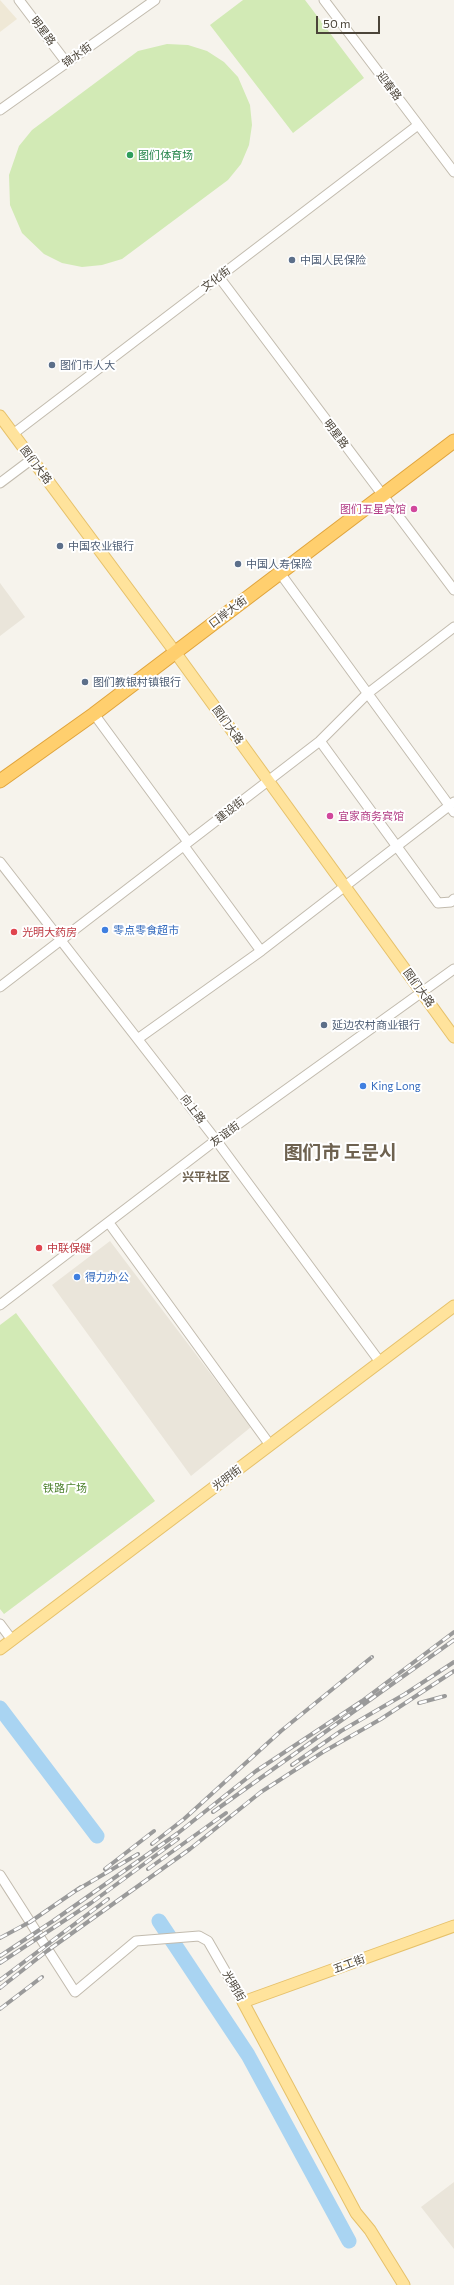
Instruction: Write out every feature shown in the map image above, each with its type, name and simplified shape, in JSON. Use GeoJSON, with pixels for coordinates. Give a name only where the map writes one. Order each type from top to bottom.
{"type":"FeatureCollection","features":[{"type":"Feature","properties":{"kind":"highway","name":"口岸大街"},"geometry":{"type":"LineString","coordinates":[[0,781],[94,714],[454,441]]}},
{"type":"Feature","properties":{"kind":"main road","name":"图们大路"},"geometry":{"type":"LineString","coordinates":[[0,416],[175,652],[454,1036]]}},
{"type":"Feature","properties":{"kind":"main road","name":"光明街"},"geometry":{"type":"LineString","coordinates":[[0,1649],[454,1306]]}},
{"type":"Feature","properties":{"kind":"main road","name":"五工街"},"geometry":{"type":"LineString","coordinates":[[243,2002],[454,1926]]}},
{"type":"Feature","properties":{"kind":"main road","name":"光明街"},"geometry":{"type":"LineString","coordinates":[[243,2002],[356,2213],[370,2230],[404,2285]]}},
{"type":"Feature","properties":{"kind":"street","name":"明星路"},"geometry":{"type":"LineString","coordinates":[[19,0],[66,62]]}},
{"type":"Feature","properties":{"kind":"street","name":"锦水街"},"geometry":{"type":"LineString","coordinates":[[0,110],[155,0]]}},
{"type":"Feature","properties":{"kind":"street","name":"迎春路"},"geometry":{"type":"LineString","coordinates":[[324,0],[454,172]]}},
{"type":"Feature","properties":{"kind":"street","name":"文化街"},"geometry":{"type":"LineString","coordinates":[[13,434],[418,125]]}},
{"type":"Feature","properties":{"kind":"street","name":"明星路"},"geometry":{"type":"LineString","coordinates":[[219,277],[454,590]]}},
{"type":"Feature","properties":{"kind":"street"},"geometry":{"type":"LineString","coordinates":[[0,483],[32,459]]}},
{"type":"Feature","properties":{"kind":"street"},"geometry":{"type":"LineString","coordinates":[[139,1038],[261,951],[397,846],[453,806],[367,694],[280,573]]}},
{"type":"Feature","properties":{"kind":"street","name":"建设街"},"geometry":{"type":"LineString","coordinates":[[0,987],[320,741],[367,694],[454,627]]}},
{"type":"Feature","properties":{"kind":"street"},"geometry":{"type":"LineString","coordinates":[[94,714],[261,951]]}},
{"type":"Feature","properties":{"kind":"street"},"geometry":{"type":"LineString","coordinates":[[320,741],[438,903],[451,902],[454,899]]}},
{"type":"Feature","properties":{"kind":"street","name":"向上路"},"geometry":{"type":"LineString","coordinates":[[0,862],[139,1038],[380,1362]]}},
{"type":"Feature","properties":{"kind":"street","name":"友谊街"},"geometry":{"type":"LineString","coordinates":[[0,1305],[216,1140],[422,993],[454,968]]}},
{"type":"Feature","properties":{"kind":"street"},"geometry":{"type":"LineString","coordinates":[[110,1222],[270,1445]]}},
{"type":"Feature","properties":{"kind":"street"},"geometry":{"type":"LineString","coordinates":[[0,1624],[12,1640]]}},
{"type":"Feature","properties":{"kind":"street","name":"光明街"},"geometry":{"type":"LineString","coordinates":[[0,1875],[75,1992],[136,1942],[199,1936],[208,1941],[243,2002]]}},
{"type":"Feature","properties":{"kind":"shaded area"},"geometry":{"type":"Polygon","coordinates":[[[0,0],[17,19],[0,32],[0,0]]]}},
{"type":"Feature","properties":{"kind":"shaded area"},"geometry":{"type":"Polygon","coordinates":[[[0,583],[25,617],[0,636],[0,583]]]}},
{"type":"Feature","properties":{"kind":"shaded area"},"geometry":{"type":"Polygon","coordinates":[[[110,1241],[251,1427],[191,1476],[52,1285],[110,1241]]]}},
{"type":"Feature","properties":{"kind":"shaded area"},"geometry":{"type":"Polygon","coordinates":[[[454,2182],[454,2249],[421,2207],[454,2182]]]}},
{"type":"Feature","properties":{"kind":"green space"},"geometry":{"type":"Polygon","coordinates":[[[243,0],[305,0],[364,78],[293,133],[210,25],[243,0]]]}},
{"type":"Feature","properties":{"kind":"green space","name":"图们体育场"},"geometry":{"type":"Polygon","coordinates":[[[167,44],[188,45],[207,51],[224,62],[238,77],[250,105],[252,125],[249,145],[241,164],[228,180],[122,259],[102,265],[82,267],[62,263],[44,254],[22,233],[10,205],[9,175],[19,146],[32,130],[138,51],[167,44]]]}},
{"type":"Feature","properties":{"kind":"green space","name":"铁路广场"},"geometry":{"type":"Polygon","coordinates":[[[16,1313],[155,1501],[4,1614],[0,1609],[0,1325],[16,1313]]]}},
{"type":"Feature","properties":{"kind":"waterway"},"geometry":{"type":"LineString","coordinates":[[0,1708],[97,1836]]}},
{"type":"Feature","properties":{"kind":"waterway"},"geometry":{"type":"LineString","coordinates":[[159,1921],[248,2055],[349,2241]]}},
{"type":"Feature","properties":{"kind":"railway"},"geometry":{"type":"LineString","coordinates":[[0,1956],[53,1921],[178,1833],[256,1771],[362,1701],[454,1632]]}},
{"type":"Feature","properties":{"kind":"railway"},"geometry":{"type":"LineString","coordinates":[[213,1812],[454,1640]]}},
{"type":"Feature","properties":{"kind":"railway"},"geometry":{"type":"LineString","coordinates":[[152,1844],[184,1819],[281,1731],[372,1657]]}},
{"type":"Feature","properties":{"kind":"railway"},"geometry":{"type":"LineString","coordinates":[[292,1765],[341,1731],[405,1694],[454,1662]]}},
{"type":"Feature","properties":{"kind":"railway"},"geometry":{"type":"LineString","coordinates":[[0,1988],[47,1951],[190,1849],[261,1792],[323,1752],[381,1719],[454,1671]]}},
{"type":"Feature","properties":{"kind":"railway"},"geometry":{"type":"LineString","coordinates":[[419,1703],[445,1696]]}},
{"type":"Feature","properties":{"kind":"railway"},"geometry":{"type":"LineString","coordinates":[[148,1869],[226,1813]]}},
{"type":"Feature","properties":{"kind":"railway"},"geometry":{"type":"LineString","coordinates":[[105,1869],[154,1831]]}},
{"type":"Feature","properties":{"kind":"railway"},"geometry":{"type":"LineString","coordinates":[[0,1963],[91,1903],[178,1839]]}},
{"type":"Feature","properties":{"kind":"railway"},"geometry":{"type":"LineString","coordinates":[[77,1890],[138,1854]]}},
{"type":"Feature","properties":{"kind":"railway"},"geometry":{"type":"LineString","coordinates":[[0,1938],[30,1922],[81,1887]]}},
{"type":"Feature","properties":{"kind":"railway"},"geometry":{"type":"LineString","coordinates":[[0,1980],[108,1899]]}},
{"type":"Feature","properties":{"kind":"railway"},"geometry":{"type":"LineString","coordinates":[[0,2009],[42,1977]]}},
{"type":"Feature","properties":{"kind":"place","name":"图们体育场"},"geometry":{"type":"Point","coordinates":[130,155]}},
{"type":"Feature","properties":{"kind":"place","name":"中国人民保险"},"geometry":{"type":"Point","coordinates":[292,260]}},
{"type":"Feature","properties":{"kind":"place","name":"图们市人大"},"geometry":{"type":"Point","coordinates":[52,365]}},
{"type":"Feature","properties":{"kind":"place","name":"图们五星宾馆"},"geometry":{"type":"Point","coordinates":[414,509]}},
{"type":"Feature","properties":{"kind":"place","name":"中国农业银行"},"geometry":{"type":"Point","coordinates":[60,546]}},
{"type":"Feature","properties":{"kind":"place","name":"中国人寿保险"},"geometry":{"type":"Point","coordinates":[238,564]}},
{"type":"Feature","properties":{"kind":"place","name":"图们教银村镇银行"},"geometry":{"type":"Point","coordinates":[85,682]}},
{"type":"Feature","properties":{"kind":"place","name":"宜家商务宾馆"},"geometry":{"type":"Point","coordinates":[330,816]}},
{"type":"Feature","properties":{"kind":"place","name":"零点零食超市"},"geometry":{"type":"Point","coordinates":[105,930]}},
{"type":"Feature","properties":{"kind":"place","name":"光明大药房"},"geometry":{"type":"Point","coordinates":[14,932]}},
{"type":"Feature","properties":{"kind":"place","name":"延边农村商业银行"},"geometry":{"type":"Point","coordinates":[324,1025]}},
{"type":"Feature","properties":{"kind":"place","name":"King Long"},"geometry":{"type":"Point","coordinates":[363,1086]}},
{"type":"Feature","properties":{"kind":"place","name":"中联保健"},"geometry":{"type":"Point","coordinates":[39,1248]}},
{"type":"Feature","properties":{"kind":"place","name":"得力办公"},"geometry":{"type":"Point","coordinates":[77,1277]}},
{"type":"Feature","properties":{"kind":"district","name":"图们市 도문시"},"geometry":{"type":"Point","coordinates":[340,1153]}},
{"type":"Feature","properties":{"kind":"district","name":"兴平社区"},"geometry":{"type":"Point","coordinates":[206,1177]}}]}
